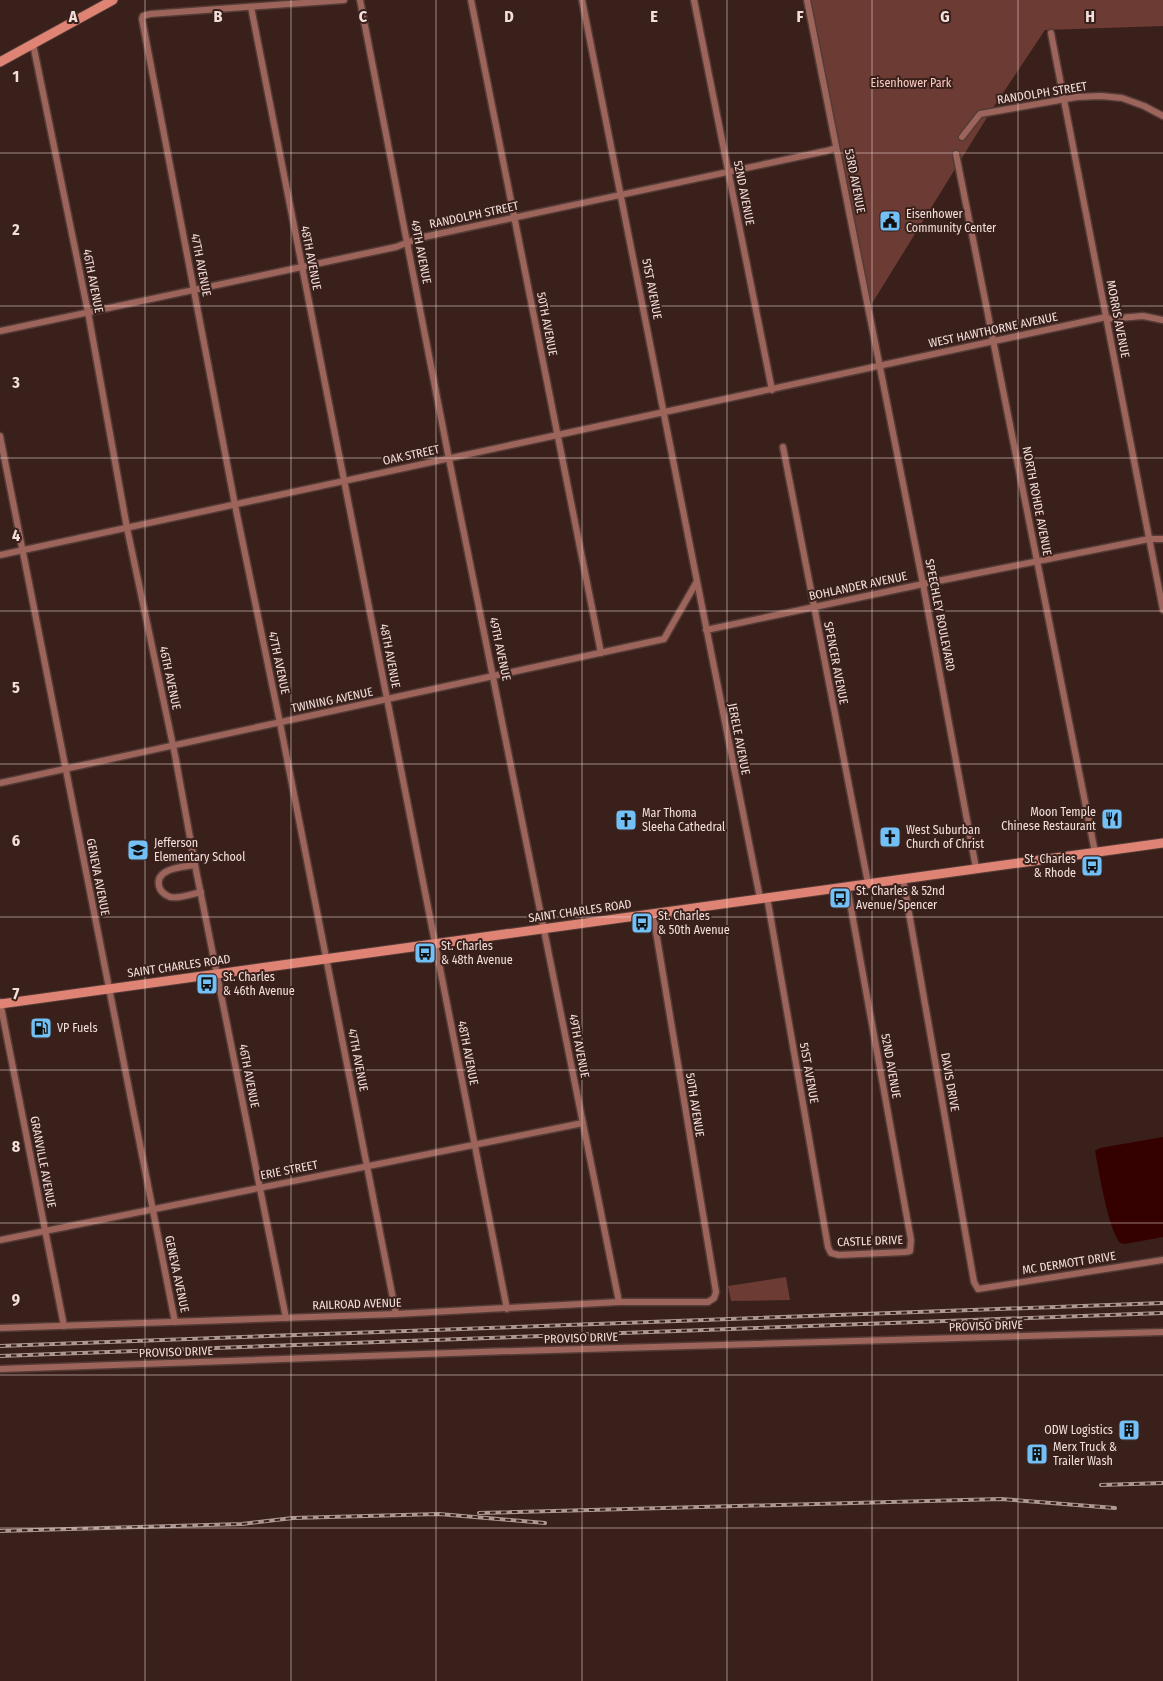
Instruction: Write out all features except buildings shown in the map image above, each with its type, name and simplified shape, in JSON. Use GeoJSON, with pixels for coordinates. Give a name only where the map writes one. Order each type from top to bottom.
{"type":"FeatureCollection","features":[{"type":"Feature","properties":{"kind":"main road"},"geometry":{"type":"LineString","coordinates":[[0,62],[113,0]]}},
{"type":"Feature","properties":{"kind":"main road","name":"SAINT CHARLES ROAD"},"geometry":{"type":"LineString","coordinates":[[0,1003],[1163,843]]}},
{"type":"Feature","properties":{"kind":"street"},"geometry":{"type":"LineString","coordinates":[[251,7],[344,0]]}},
{"type":"Feature","properties":{"kind":"street","name":"49TH AVENUE"},"geometry":{"type":"LineString","coordinates":[[360,0],[449,459],[619,1302]]}},
{"type":"Feature","properties":{"kind":"street","name":"50TH AVENUE"},"geometry":{"type":"LineString","coordinates":[[471,0],[601,653]]}},
{"type":"Feature","properties":{"kind":"street","name":"51ST AVENUE"},"geometry":{"type":"LineString","coordinates":[[582,0],[622,195],[696,584]]}},
{"type":"Feature","properties":{"kind":"street","name":"52ND AVENUE"},"geometry":{"type":"LineString","coordinates":[[694,0],[772,390]]}},
{"type":"Feature","properties":{"kind":"street","name":"53RD AVENUE"},"geometry":{"type":"LineString","coordinates":[[807,0],[880,366]]}},
{"type":"Feature","properties":{"kind":"street","name":"47TH AVENUE"},"geometry":{"type":"LineString","coordinates":[[251,7],[150,14],[143,16],[142,24],[195,290],[235,505],[280,723],[396,1314]]}},
{"type":"Feature","properties":{"kind":"street","name":"48TH AVENUE"},"geometry":{"type":"LineString","coordinates":[[251,7],[507,1308]]}},
{"type":"Feature","properties":{"kind":"street","name":"MORRIS AVENUE"},"geometry":{"type":"LineString","coordinates":[[1051,33],[1163,610]]}},
{"type":"Feature","properties":{"kind":"street","name":"46TH AVENUE"},"geometry":{"type":"LineString","coordinates":[[33,44],[88,312],[127,528],[173,746],[286,1318]]}},
{"type":"Feature","properties":{"kind":"street","name":"RANDOLPH STREET"},"geometry":{"type":"LineString","coordinates":[[962,137],[980,114],[1101,96],[1122,98],[1144,106],[1163,116]]}},
{"type":"Feature","properties":{"kind":"street","name":"RANDOLPH STREET"},"geometry":{"type":"LineString","coordinates":[[0,331],[301,267],[408,243],[419,238],[836,148]]}},
{"type":"Feature","properties":{"kind":"street","name":"NORTH ROHDE AVENUE"},"geometry":{"type":"LineString","coordinates":[[956,154],[1095,852]]}},
{"type":"Feature","properties":{"kind":"street","name":"WEST HAWTHORNE AVENUE"},"geometry":{"type":"LineString","coordinates":[[827,378],[1106,317],[1107,319],[1143,316],[1163,320]]}},
{"type":"Feature","properties":{"kind":"street","name":"SPEECHLEY BOULEVARD"},"geometry":{"type":"LineString","coordinates":[[880,366],[976,868]]}},
{"type":"Feature","properties":{"kind":"street","name":"OAK STREET"},"geometry":{"type":"LineString","coordinates":[[0,555],[827,378]]}},
{"type":"Feature","properties":{"kind":"street","name":"GENEVA AVENUE"},"geometry":{"type":"LineString","coordinates":[[0,436],[175,1322]]}},
{"type":"Feature","properties":{"kind":"street","name":"SPENCER AVENUE"},"geometry":{"type":"LineString","coordinates":[[783,447],[868,883]]}},
{"type":"Feature","properties":{"kind":"street","name":"BOHLANDER AVENUE"},"geometry":{"type":"LineString","coordinates":[[706,630],[1037,560],[1149,539],[1163,539]]}},
{"type":"Feature","properties":{"kind":"street","name":"JERELE AVENUE"},"geometry":{"type":"LineString","coordinates":[[696,584],[764,898]]}},
{"type":"Feature","properties":{"kind":"street","name":"TWINING AVENUE"},"geometry":{"type":"LineString","coordinates":[[0,783],[664,639],[696,584]]}},
{"type":"Feature","properties":{"kind":"street"},"geometry":{"type":"LineString","coordinates":[[195,865],[169,869],[159,879],[159,885],[165,895],[172,897],[201,892]]}},
{"type":"Feature","properties":{"kind":"street","name":"DAVIS DRIVE"},"geometry":{"type":"LineString","coordinates":[[903,878],[974,1282],[978,1289]]}},
{"type":"Feature","properties":{"kind":"street","name":"52ND AVENUE"},"geometry":{"type":"LineString","coordinates":[[847,886],[911,1240],[910,1251]]}},
{"type":"Feature","properties":{"kind":"street","name":"51ST AVENUE"},"geometry":{"type":"LineString","coordinates":[[764,898],[826,1237],[831,1253]]}},
{"type":"Feature","properties":{"kind":"street","name":"50TH AVENUE"},"geometry":{"type":"LineString","coordinates":[[652,914],[716,1292],[714,1298]]}},
{"type":"Feature","properties":{"kind":"street","name":"GRANVILLE AVENUE"},"geometry":{"type":"LineString","coordinates":[[0,1003],[64,1326]]}},
{"type":"Feature","properties":{"kind":"street","name":"ERIE STREET"},"geometry":{"type":"LineString","coordinates":[[0,1240],[475,1143],[583,1123]]}},
{"type":"Feature","properties":{"kind":"street","name":"CASTLE DRIVE"},"geometry":{"type":"LineString","coordinates":[[831,1253],[839,1255],[910,1251]]}},
{"type":"Feature","properties":{"kind":"street","name":"MC DERMOTT DRIVE"},"geometry":{"type":"LineString","coordinates":[[978,1289],[1163,1260]]}},
{"type":"Feature","properties":{"kind":"street","name":"RAILROAD AVENUE"},"geometry":{"type":"LineString","coordinates":[[0,1328],[396,1314],[619,1302],[708,1302],[714,1298]]}},
{"type":"Feature","properties":{"kind":"street","name":"PROVISO DRIVE"},"geometry":{"type":"LineString","coordinates":[[0,1369],[480,1352],[1163,1332]]}},
{"type":"Feature","properties":{"kind":"green space","name":"Eisenhower Park"},"geometry":{"type":"Polygon","coordinates":[[[809,0],[1163,0],[1163,26],[1045,30],[991,111],[871,305],[809,0]]]}},
{"type":"Feature","properties":{"kind":"green space"},"geometry":{"type":"Polygon","coordinates":[[[786,1277],[790,1300],[731,1301],[728,1286],[786,1277]]]}},
{"type":"Feature","properties":{"kind":"shaded area"},"geometry":{"type":"Polygon","coordinates":[[[1163,1137],[1163,1237],[1125,1244],[1120,1243],[1108,1213],[1095,1151],[1100,1148],[1163,1137]]]}},
{"type":"Feature","properties":{"kind":"railway"},"geometry":{"type":"LineString","coordinates":[[0,1346],[1163,1303]]}},
{"type":"Feature","properties":{"kind":"railway"},"geometry":{"type":"LineString","coordinates":[[0,1356],[1163,1313]]}},
{"type":"Feature","properties":{"kind":"railway"},"geometry":{"type":"LineString","coordinates":[[1101,1485],[1163,1483]]}},
{"type":"Feature","properties":{"kind":"railway"},"geometry":{"type":"LineString","coordinates":[[479,1513],[1001,1499],[1115,1508]]}},
{"type":"Feature","properties":{"kind":"railway"},"geometry":{"type":"LineString","coordinates":[[0,1531],[242,1524],[293,1518],[439,1514],[545,1523]]}},
{"type":"Feature","properties":{"kind":"place","name":"Eisenhower Community Center"},"geometry":{"type":"Point","coordinates":[890,221]}},
{"type":"Feature","properties":{"kind":"place","name":"Moon Temple Chinese Restaurant"},"geometry":{"type":"Point","coordinates":[1112,819]}},
{"type":"Feature","properties":{"kind":"place","name":"Mar Thoma Sleeha Cathedral"},"geometry":{"type":"Point","coordinates":[626,820]}},
{"type":"Feature","properties":{"kind":"place","name":"West Suburban Church of Christ"},"geometry":{"type":"Point","coordinates":[890,837]}},
{"type":"Feature","properties":{"kind":"place","name":"Jefferson Elementary School"},"geometry":{"type":"Point","coordinates":[138,850]}},
{"type":"Feature","properties":{"kind":"place","name":"St. Charles & Rhode"},"geometry":{"type":"Point","coordinates":[1092,866]}},
{"type":"Feature","properties":{"kind":"place","name":"St. Charles & 52nd Avenue/Spencer"},"geometry":{"type":"Point","coordinates":[840,898]}},
{"type":"Feature","properties":{"kind":"place","name":"St. Charles & 50th Avenue"},"geometry":{"type":"Point","coordinates":[642,923]}},
{"type":"Feature","properties":{"kind":"place","name":"St. Charles & 48th Avenue"},"geometry":{"type":"Point","coordinates":[425,953]}},
{"type":"Feature","properties":{"kind":"place","name":"St. Charles & 46th Avenue"},"geometry":{"type":"Point","coordinates":[207,984]}},
{"type":"Feature","properties":{"kind":"place","name":"VP Fuels"},"geometry":{"type":"Point","coordinates":[41,1028]}},
{"type":"Feature","properties":{"kind":"place","name":"ODW Logistics"},"geometry":{"type":"Point","coordinates":[1129,1430]}},
{"type":"Feature","properties":{"kind":"place","name":"Merx Truck & Trailer Wash"},"geometry":{"type":"Point","coordinates":[1037,1454]}}]}
